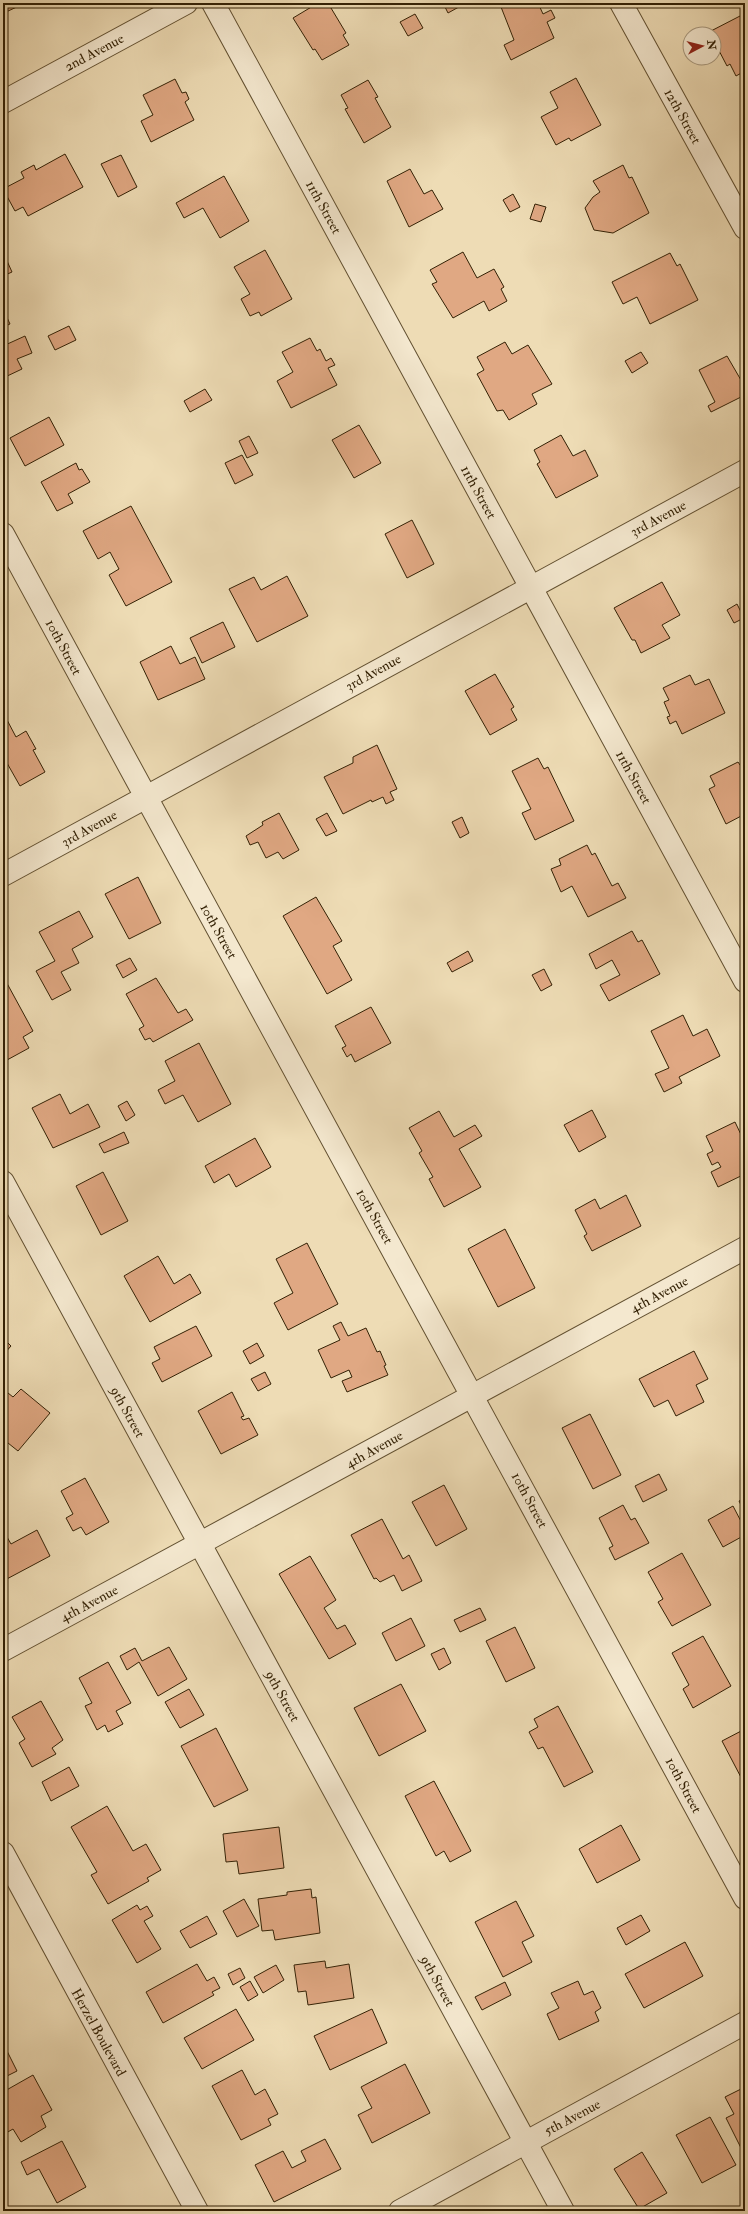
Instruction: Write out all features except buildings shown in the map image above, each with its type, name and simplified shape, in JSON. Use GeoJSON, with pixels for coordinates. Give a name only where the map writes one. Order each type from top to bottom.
{"type":"FeatureCollection","features":[{"type":"Feature","properties":{"kind":"street","name":"2nd Avenue"},"geometry":{"type":"LineString","coordinates":[[3,102],[186,3]]}},
{"type":"Feature","properties":{"kind":"street","name":"11th Street"},"geometry":{"type":"LineString","coordinates":[[213,3],[745,981]]}},
{"type":"Feature","properties":{"kind":"street","name":"12th Street"},"geometry":{"type":"LineString","coordinates":[[621,3],[745,228]]}},
{"type":"Feature","properties":{"kind":"street","name":"3rd Avenue"},"geometry":{"type":"LineString","coordinates":[[3,875],[745,471]]}},
{"type":"Feature","properties":{"kind":"street","name":"10th Street"},"geometry":{"type":"LineString","coordinates":[[3,534],[745,1898]]}},
{"type":"Feature","properties":{"kind":"street","name":"9th Street"},"geometry":{"type":"LineString","coordinates":[[3,1182],[563,2211]]}},
{"type":"Feature","properties":{"kind":"street","name":"4th Avenue"},"geometry":{"type":"LineString","coordinates":[[3,1650],[745,1248]]}},
{"type":"Feature","properties":{"kind":"street","name":"Herzel Boulevard"},"geometry":{"type":"LineString","coordinates":[[3,1853],[197,2211]]}},
{"type":"Feature","properties":{"kind":"street","name":"5th Avenue"},"geometry":{"type":"LineString","coordinates":[[400,2211],[745,2023]]}}]}
